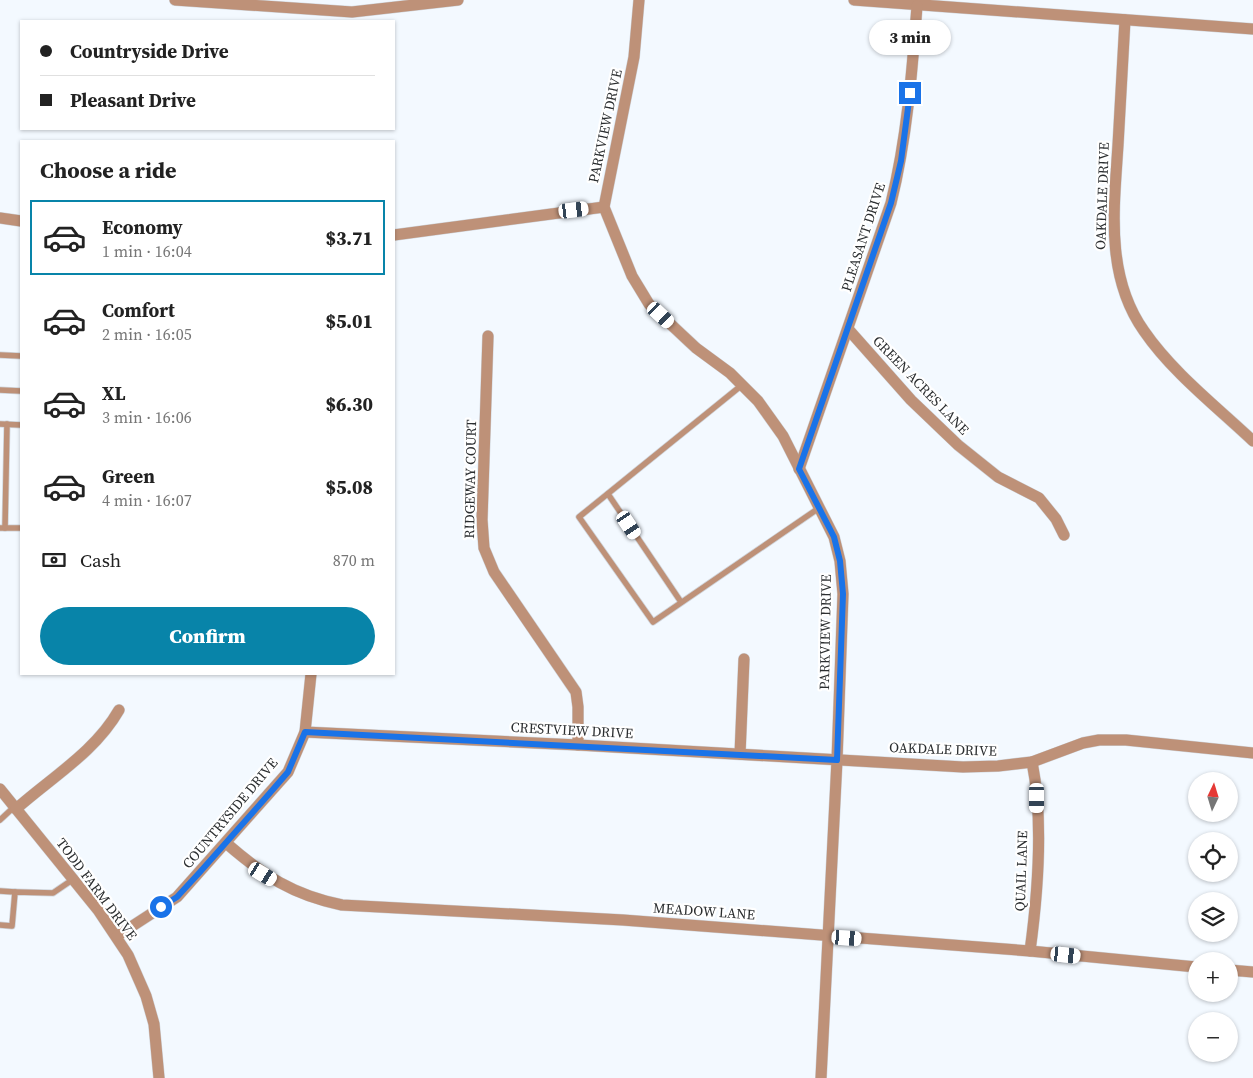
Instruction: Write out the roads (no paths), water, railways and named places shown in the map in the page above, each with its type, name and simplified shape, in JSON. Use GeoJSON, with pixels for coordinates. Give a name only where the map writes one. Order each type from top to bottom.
{"type":"FeatureCollection","features":[{"type":"Feature","properties":{"kind":"street"},"geometry":{"type":"LineString","coordinates":[[175,0],[352,12],[458,0]]}},
{"type":"Feature","properties":{"kind":"street","name":"PARKVIEW DRIVE"},"geometry":{"type":"LineString","coordinates":[[639,0],[634,57],[604,208],[632,276],[649,304],[696,348],[730,373],[758,401],[783,436],[834,537],[840,561],[843,594],[837,760],[821,1078]]}},
{"type":"Feature","properties":{"kind":"street"},"geometry":{"type":"LineString","coordinates":[[854,0],[1253,29]]}},
{"type":"Feature","properties":{"kind":"street","name":"PLEASANT DRIVE"},"geometry":{"type":"LineString","coordinates":[[799,469],[879,243],[901,161],[909,110],[917,6]]}},
{"type":"Feature","properties":{"kind":"street","name":"OAKDALE DRIVE"},"geometry":{"type":"LineString","coordinates":[[1125,20],[1114,217],[1115,258],[1121,285],[1131,310],[1144,332],[1168,360],[1253,441]]}},
{"type":"Feature","properties":{"kind":"street"},"geometry":{"type":"LineString","coordinates":[[395,235],[604,208]]}},
{"type":"Feature","properties":{"kind":"street"},"geometry":{"type":"LineString","coordinates":[[0,218],[20,221]]}},
{"type":"Feature","properties":{"kind":"street","name":"GREEN ACRES LANE"},"geometry":{"type":"LineString","coordinates":[[848,329],[911,400],[958,446],[998,477],[1039,498],[1056,519],[1064,535]]}},
{"type":"Feature","properties":{"kind":"street","name":"RIDGEWAY COURT"},"geometry":{"type":"LineString","coordinates":[[488,336],[482,520],[484,548],[498,580],[576,692],[578,745]]}},
{"type":"Feature","properties":{"kind":"street"},"geometry":{"type":"LineString","coordinates":[[740,754],[744,659]]}},
{"type":"Feature","properties":{"kind":"street","name":"COUNTRYSIDE DRIVE"},"geometry":{"type":"LineString","coordinates":[[117,936],[177,897],[288,772],[305,732],[311,675]]}},
{"type":"Feature","properties":{"kind":"street"},"geometry":{"type":"LineString","coordinates":[[15,808],[86,751],[108,730],[119,710]]}},
{"type":"Feature","properties":{"kind":"street","name":"CRESTVIEW DRIVE"},"geometry":{"type":"LineString","coordinates":[[305,732],[837,760]]}},
{"type":"Feature","properties":{"kind":"street","name":"OAKDALE DRIVE"},"geometry":{"type":"LineString","coordinates":[[837,760],[963,767],[998,766],[1032,762],[1083,743],[1099,740],[1126,740],[1253,753]]}},
{"type":"Feature","properties":{"kind":"street","name":"QUAIL LANE"},"geometry":{"type":"LineString","coordinates":[[1030,951],[1036,901],[1037,816],[1032,762]]}},
{"type":"Feature","properties":{"kind":"street","name":"TODD FARM DRIVE"},"geometry":{"type":"LineString","coordinates":[[0,789],[117,936],[146,996],[156,1039],[159,1078]]}},
{"type":"Feature","properties":{"kind":"street","name":"MEADOW LANE"},"geometry":{"type":"LineString","coordinates":[[226,843],[263,874],[284,887],[303,896],[342,905],[623,920],[1030,951],[1188,966]]}},
{"type":"Feature","properties":{"kind":"street"},"geometry":{"type":"LineString","coordinates":[[1238,971],[1253,972]]}},
{"type":"Feature","properties":{"kind":"lane"},"geometry":{"type":"LineString","coordinates":[[0,355],[20,356]]}},
{"type":"Feature","properties":{"kind":"lane"},"geometry":{"type":"LineString","coordinates":[[742,385],[578,517],[653,622],[820,508]]}},
{"type":"Feature","properties":{"kind":"lane"},"geometry":{"type":"LineString","coordinates":[[0,390],[20,391]]}},
{"type":"Feature","properties":{"kind":"lane"},"geometry":{"type":"LineString","coordinates":[[0,424],[20,425]]}},
{"type":"Feature","properties":{"kind":"lane"},"geometry":{"type":"LineString","coordinates":[[7,424],[2,528],[20,528]]}},
{"type":"Feature","properties":{"kind":"lane"},"geometry":{"type":"LineString","coordinates":[[608,494],[682,602]]}},
{"type":"Feature","properties":{"kind":"lane"},"geometry":{"type":"LineString","coordinates":[[0,820],[15,808]]}},
{"type":"Feature","properties":{"kind":"lane"},"geometry":{"type":"LineString","coordinates":[[0,892],[53,893],[72,880]]}},
{"type":"Feature","properties":{"kind":"lane"},"geometry":{"type":"LineString","coordinates":[[0,925],[12,926],[15,892]]}}]}
